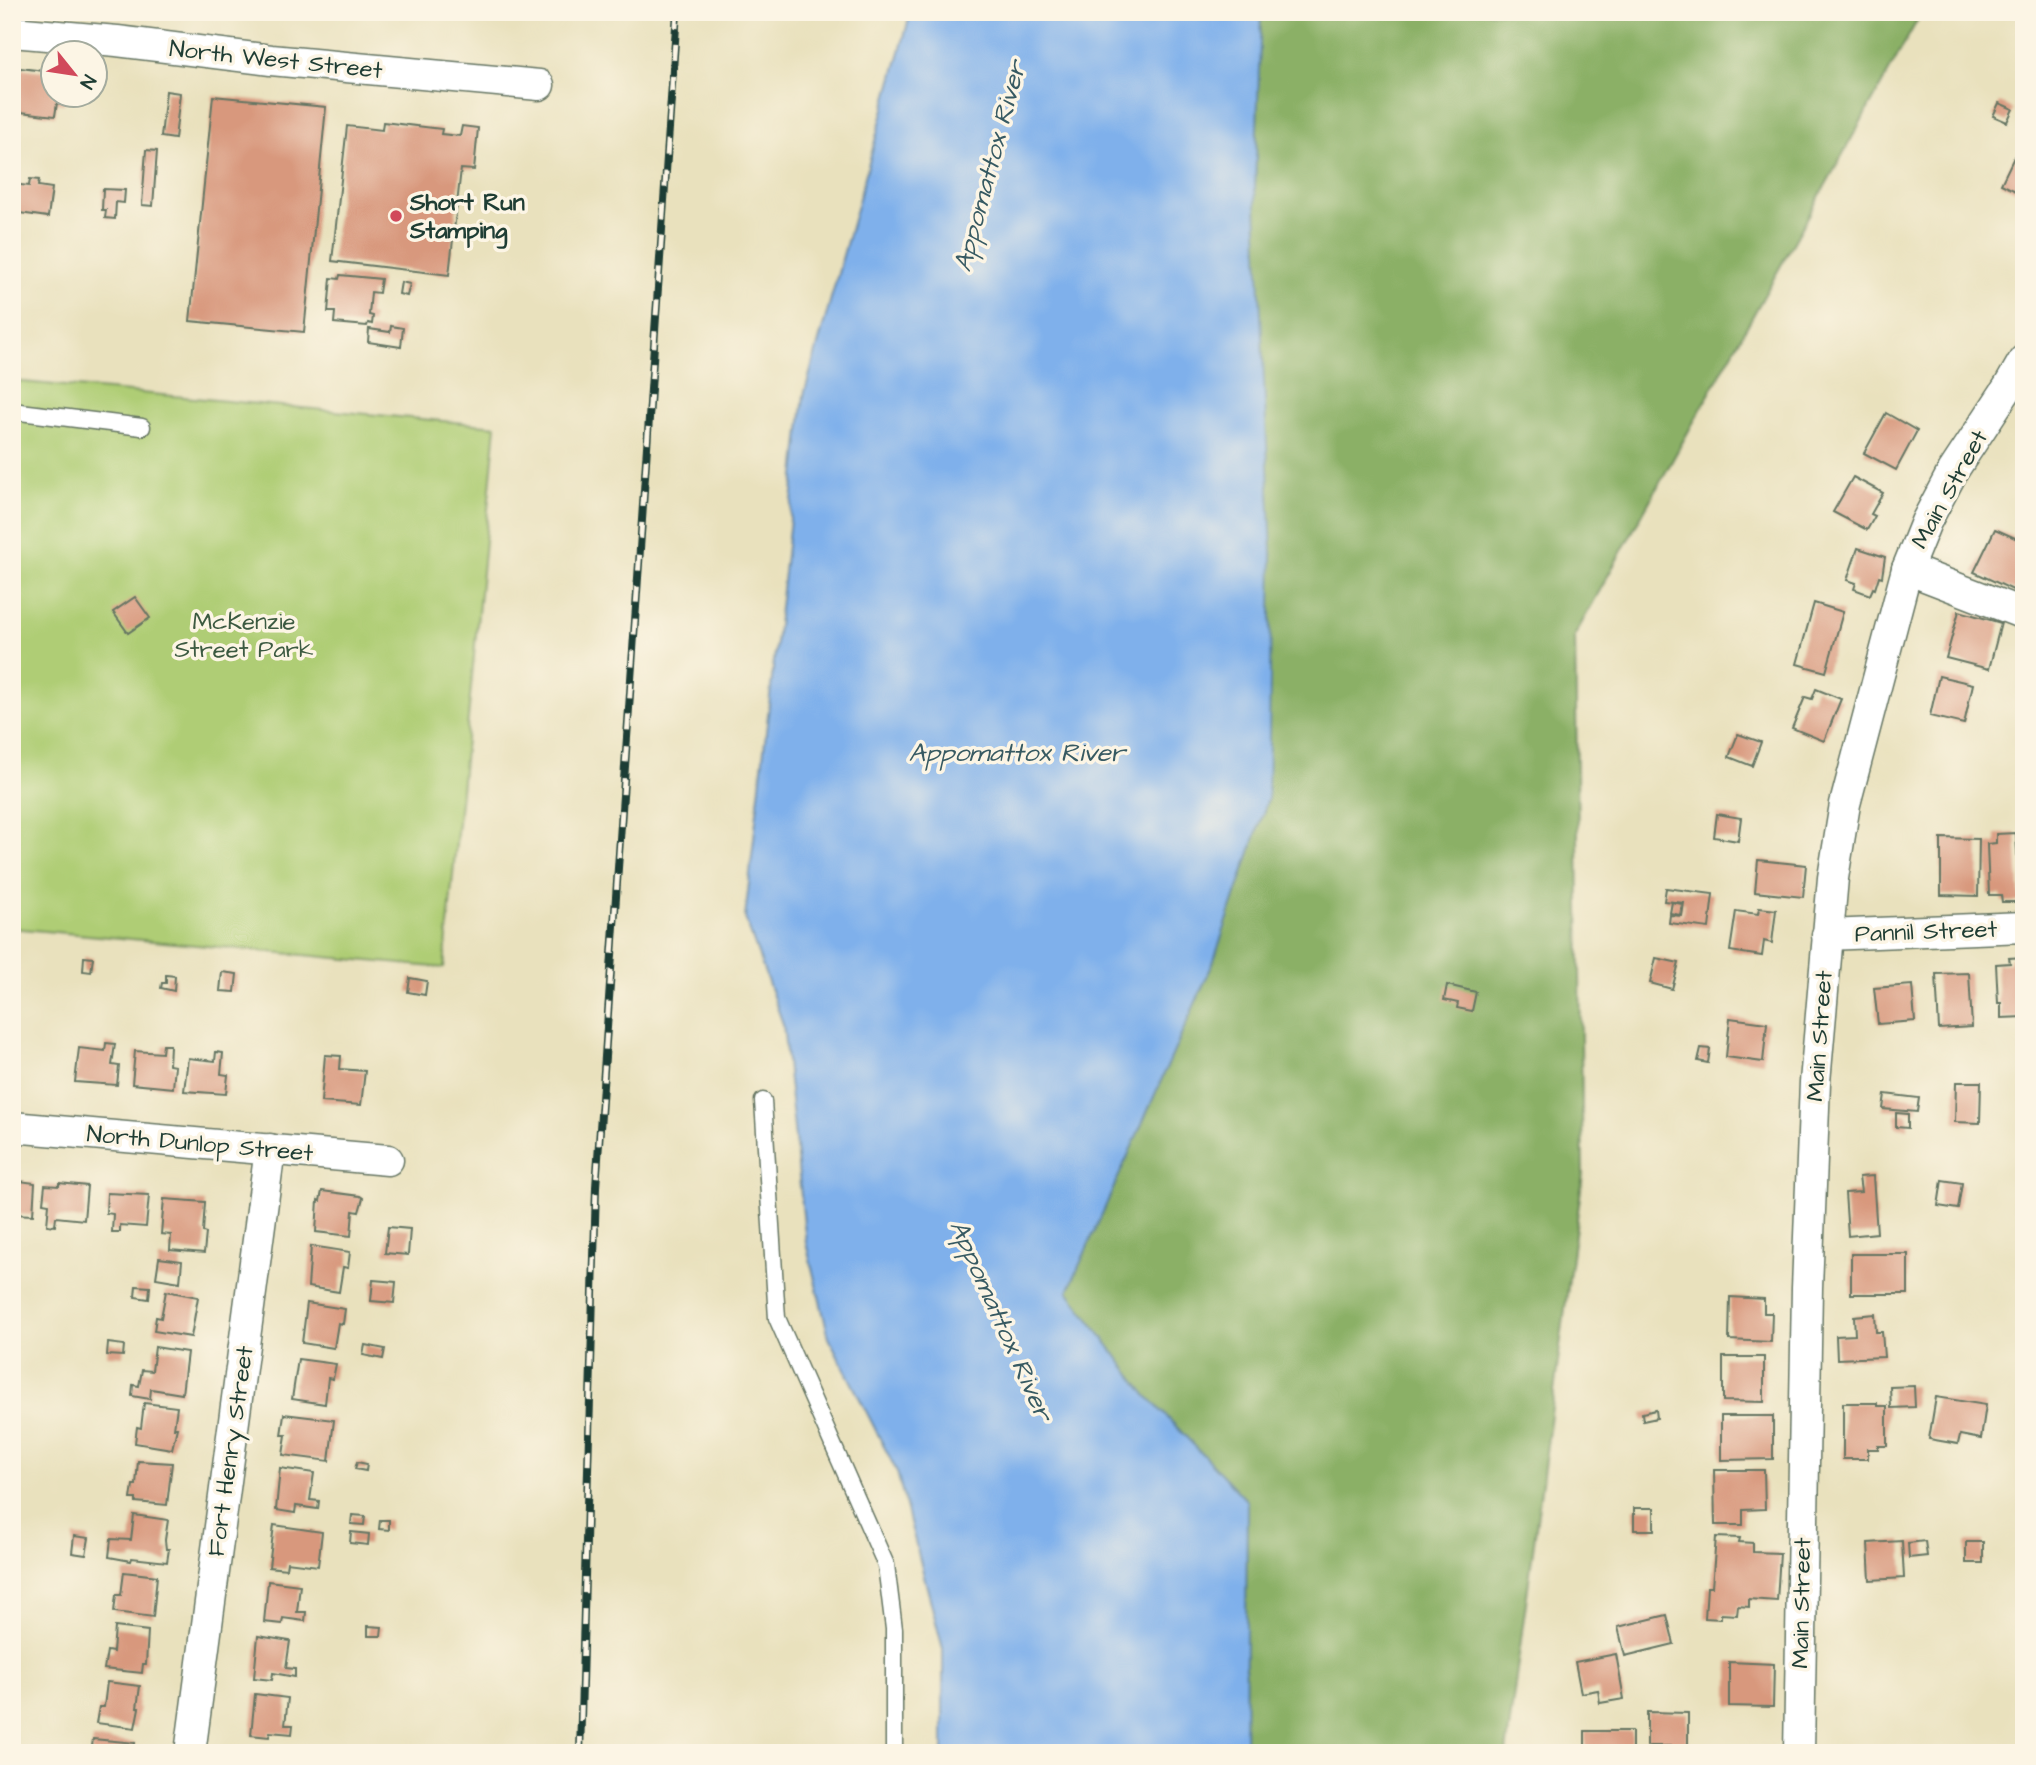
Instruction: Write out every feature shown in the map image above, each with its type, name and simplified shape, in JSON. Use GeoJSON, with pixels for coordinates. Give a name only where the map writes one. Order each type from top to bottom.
{"type":"FeatureCollection","features":[{"type":"Feature","properties":{"kind":"street","name":"North West Street"},"geometry":{"type":"LineString","coordinates":[[12,32],[539,85]]}},
{"type":"Feature","properties":{"kind":"street","name":"Main Street"},"geometry":{"type":"LineString","coordinates":[[1793,1752],[1815,1082],[1833,878],[1845,804],[1907,569],[1926,522],[1953,471],[2024,360]]}},
{"type":"Feature","properties":{"kind":"street"},"geometry":{"type":"LineString","coordinates":[[1907,569],[2024,614]]}},
{"type":"Feature","properties":{"kind":"street","name":"Pannil Street"},"geometry":{"type":"LineString","coordinates":[[1827,935],[2024,927]]}},
{"type":"Feature","properties":{"kind":"street","name":"North Dunlop Street"},"geometry":{"type":"LineString","coordinates":[[12,1127],[388,1160]]}},
{"type":"Feature","properties":{"kind":"street","name":"Fort Henry Street"},"geometry":{"type":"LineString","coordinates":[[190,1753],[270,1149]]}},
{"type":"Feature","properties":{"kind":"lane"},"geometry":{"type":"LineString","coordinates":[[12,411],[142,427]]}},
{"type":"Feature","properties":{"kind":"lane"},"geometry":{"type":"LineString","coordinates":[[763,1101],[777,1318],[886,1565],[894,1629],[894,1753]]}},
{"type":"Feature","properties":{"kind":"green space"},"geometry":{"type":"Polygon","coordinates":[[[1261,12],[1922,12],[1575,635],[1583,1174],[1506,1753],[1245,1753],[1247,1501],[1146,1395],[1068,1291],[1213,963],[1268,798],[1255,186],[1261,12]]]}},
{"type":"Feature","properties":{"kind":"green space","name":"McKenzie Street Park"},"geometry":{"type":"Polygon","coordinates":[[[12,381],[496,426],[444,968],[12,928],[12,381]]]}},
{"type":"Feature","properties":{"kind":"water","name":"Appomattox River"},"geometry":{"type":"Polygon","coordinates":[[[911,12],[1261,12],[1255,186],[1272,553],[1268,798],[1213,963],[1068,1291],[1146,1395],[1247,1501],[1245,1753],[943,1753],[943,1649],[897,1472],[829,1338],[806,1243],[783,1024],[745,918],[804,395],[911,12]]]}},
{"type":"Feature","properties":{"kind":"building"},"geometry":{"type":"Polygon","coordinates":[[[12,67],[38,70],[38,108],[56,108],[55,116],[12,111],[12,67]]]}},
{"type":"Feature","properties":{"kind":"building"},"geometry":{"type":"Polygon","coordinates":[[[166,91],[180,93],[175,139],[161,137],[166,91]]]}},
{"type":"Feature","properties":{"kind":"building"},"geometry":{"type":"Polygon","coordinates":[[[213,96],[326,107],[304,332],[190,321],[213,96]]]}},
{"type":"Feature","properties":{"kind":"building"},"geometry":{"type":"Polygon","coordinates":[[[1999,103],[2013,109],[2007,122],[1993,116],[1999,103]]]}},
{"type":"Feature","properties":{"kind":"building","name":"Short Run Stamping"},"geometry":{"type":"Polygon","coordinates":[[[383,122],[442,129],[441,134],[460,136],[462,126],[478,128],[474,170],[461,169],[449,275],[332,261],[347,126],[382,130],[383,122]]]}},
{"type":"Feature","properties":{"kind":"building"},"geometry":{"type":"Polygon","coordinates":[[[146,150],[157,151],[153,206],[142,205],[146,150]]]}},
{"type":"Feature","properties":{"kind":"building"},"geometry":{"type":"Polygon","coordinates":[[[2014,157],[2024,162],[2024,195],[2001,184],[2014,157]]]}},
{"type":"Feature","properties":{"kind":"building"},"geometry":{"type":"Polygon","coordinates":[[[30,179],[39,180],[38,186],[52,188],[48,217],[12,212],[12,184],[29,186],[30,179]]]}},
{"type":"Feature","properties":{"kind":"building"},"geometry":{"type":"Polygon","coordinates":[[[103,189],[125,190],[124,203],[116,202],[115,219],[105,218],[106,210],[102,210],[103,189]]]}},
{"type":"Feature","properties":{"kind":"building"},"geometry":{"type":"Polygon","coordinates":[[[340,275],[381,279],[379,293],[371,292],[369,315],[373,316],[372,324],[368,323],[367,326],[334,323],[335,312],[328,312],[331,278],[339,279],[340,275]]]}},
{"type":"Feature","properties":{"kind":"building"},"geometry":{"type":"Polygon","coordinates":[[[401,282],[410,284],[407,296],[399,294],[401,282]]]}},
{"type":"Feature","properties":{"kind":"building"},"geometry":{"type":"Polygon","coordinates":[[[391,326],[403,328],[401,347],[368,342],[369,329],[390,332],[391,326]]]}},
{"type":"Feature","properties":{"kind":"building"},"geometry":{"type":"Polygon","coordinates":[[[1886,413],[1917,431],[1896,470],[1864,453],[1886,413]]]}},
{"type":"Feature","properties":{"kind":"building"},"geometry":{"type":"Polygon","coordinates":[[[1853,477],[1883,493],[1871,514],[1875,516],[1867,530],[1833,512],[1853,477]]]}},
{"type":"Feature","properties":{"kind":"building"},"geometry":{"type":"Polygon","coordinates":[[[1995,529],[2024,542],[2024,572],[2015,591],[1974,572],[1995,529]]]}},
{"type":"Feature","properties":{"kind":"building"},"geometry":{"type":"Polygon","coordinates":[[[1858,548],[1885,557],[1882,577],[1879,576],[1870,595],[1854,589],[1856,583],[1847,580],[1858,548]]]}},
{"type":"Feature","properties":{"kind":"building"},"geometry":{"type":"Polygon","coordinates":[[[135,597],[150,618],[128,633],[113,612],[135,597]]]}},
{"type":"Feature","properties":{"kind":"building"},"geometry":{"type":"Polygon","coordinates":[[[1814,603],[1843,612],[1826,672],[1797,664],[1814,603]]]}},
{"type":"Feature","properties":{"kind":"building"},"geometry":{"type":"Polygon","coordinates":[[[1959,611],[2001,623],[1989,669],[1946,658],[1959,611]]]}},
{"type":"Feature","properties":{"kind":"building"},"geometry":{"type":"Polygon","coordinates":[[[1939,676],[1973,684],[1964,724],[1930,716],[1939,676]]]}},
{"type":"Feature","properties":{"kind":"building"},"geometry":{"type":"Polygon","coordinates":[[[1816,689],[1841,699],[1824,741],[1792,728],[1805,697],[1812,699],[1816,689]]]}},
{"type":"Feature","properties":{"kind":"building"},"geometry":{"type":"Polygon","coordinates":[[[1738,734],[1761,742],[1752,766],[1729,757],[1738,734]]]}},
{"type":"Feature","properties":{"kind":"building"},"geometry":{"type":"Polygon","coordinates":[[[1717,814],[1741,818],[1738,841],[1714,837],[1717,814]]]}},
{"type":"Feature","properties":{"kind":"building"},"geometry":{"type":"Polygon","coordinates":[[[2016,833],[2020,902],[2002,902],[2001,895],[1989,895],[1987,844],[1996,843],[1996,834],[2016,833]]]}},
{"type":"Feature","properties":{"kind":"building"},"geometry":{"type":"Polygon","coordinates":[[[1941,838],[1979,839],[1978,896],[1941,895],[1941,838]]]}},
{"type":"Feature","properties":{"kind":"building"},"geometry":{"type":"Polygon","coordinates":[[[1758,860],[1806,865],[1803,897],[1755,892],[1758,860]]]}},
{"type":"Feature","properties":{"kind":"building"},"geometry":{"type":"Polygon","coordinates":[[[1666,888],[1713,894],[1709,928],[1669,923],[1670,915],[1682,916],[1684,903],[1664,901],[1666,888]]]}},
{"type":"Feature","properties":{"kind":"building"},"geometry":{"type":"Polygon","coordinates":[[[1672,902],[1682,904],[1680,915],[1670,913],[1672,902]]]}},
{"type":"Feature","properties":{"kind":"building"},"geometry":{"type":"Polygon","coordinates":[[[1759,908],[1776,910],[1772,943],[1764,941],[1762,956],[1730,951],[1736,911],[1758,914],[1759,908]]]}},
{"type":"Feature","properties":{"kind":"building"},"geometry":{"type":"Polygon","coordinates":[[[84,957],[93,958],[91,972],[83,971],[84,957]]]}},
{"type":"Feature","properties":{"kind":"building"},"geometry":{"type":"Polygon","coordinates":[[[2024,957],[2024,1017],[2001,1018],[1996,964],[2010,963],[2009,958],[2024,957]]]}},
{"type":"Feature","properties":{"kind":"building"},"geometry":{"type":"Polygon","coordinates":[[[1656,958],[1679,963],[1672,989],[1650,983],[1656,958]]]}},
{"type":"Feature","properties":{"kind":"building"},"geometry":{"type":"Polygon","coordinates":[[[222,972],[237,974],[235,992],[220,991],[222,972]]]}},
{"type":"Feature","properties":{"kind":"building"},"geometry":{"type":"Polygon","coordinates":[[[1969,973],[1972,1027],[1939,1029],[1936,974],[1969,973]]]}},
{"type":"Feature","properties":{"kind":"building"},"geometry":{"type":"Polygon","coordinates":[[[166,975],[175,976],[174,991],[161,988],[162,983],[166,983],[166,975]]]}},
{"type":"Feature","properties":{"kind":"building"},"geometry":{"type":"Polygon","coordinates":[[[410,978],[427,981],[425,995],[408,992],[410,978]]]}},
{"type":"Feature","properties":{"kind":"building"},"geometry":{"type":"Polygon","coordinates":[[[1447,985],[1476,992],[1472,1011],[1457,1008],[1458,1003],[1444,1000],[1447,985]]]}},
{"type":"Feature","properties":{"kind":"building"},"geometry":{"type":"Polygon","coordinates":[[[1912,985],[1915,1021],[1878,1024],[1874,988],[1912,985]]]}},
{"type":"Feature","properties":{"kind":"building"},"geometry":{"type":"Polygon","coordinates":[[[1730,1018],[1767,1023],[1763,1062],[1726,1057],[1730,1018]]]}},
{"type":"Feature","properties":{"kind":"building"},"geometry":{"type":"Polygon","coordinates":[[[106,1043],[115,1044],[112,1065],[119,1066],[117,1085],[75,1082],[79,1048],[105,1051],[106,1043]]]}},
{"type":"Feature","properties":{"kind":"building"},"geometry":{"type":"Polygon","coordinates":[[[163,1045],[170,1045],[169,1065],[175,1066],[173,1088],[132,1084],[135,1051],[162,1053],[163,1045]]]}},
{"type":"Feature","properties":{"kind":"building"},"geometry":{"type":"Polygon","coordinates":[[[1701,1048],[1710,1049],[1708,1063],[1698,1061],[1701,1048]]]}},
{"type":"Feature","properties":{"kind":"building"},"geometry":{"type":"Polygon","coordinates":[[[216,1052],[223,1053],[221,1074],[228,1075],[226,1094],[184,1091],[188,1058],[215,1061],[216,1052]]]}},
{"type":"Feature","properties":{"kind":"building"},"geometry":{"type":"Polygon","coordinates":[[[325,1055],[341,1056],[340,1069],[365,1071],[361,1105],[321,1102],[325,1055]]]}},
{"type":"Feature","properties":{"kind":"building"},"geometry":{"type":"Polygon","coordinates":[[[1956,1082],[1981,1082],[1980,1123],[1955,1122],[1956,1082]]]}},
{"type":"Feature","properties":{"kind":"building"},"geometry":{"type":"Polygon","coordinates":[[[1885,1094],[1919,1098],[1917,1112],[1883,1109],[1885,1094]]]}},
{"type":"Feature","properties":{"kind":"building"},"geometry":{"type":"Polygon","coordinates":[[[1896,1113],[1908,1114],[1908,1128],[1896,1127],[1896,1113]]]}},
{"type":"Feature","properties":{"kind":"building"},"geometry":{"type":"Polygon","coordinates":[[[1873,1176],[1877,1233],[1848,1236],[1845,1193],[1861,1192],[1859,1177],[1873,1176]]]}},
{"type":"Feature","properties":{"kind":"building"},"geometry":{"type":"Polygon","coordinates":[[[12,1180],[35,1183],[33,1215],[12,1214],[12,1180]]]}},
{"type":"Feature","properties":{"kind":"building"},"geometry":{"type":"Polygon","coordinates":[[[1942,1180],[1962,1183],[1958,1209],[1938,1206],[1942,1180]]]}},
{"type":"Feature","properties":{"kind":"building"},"geometry":{"type":"Polygon","coordinates":[[[59,1183],[87,1186],[84,1220],[56,1217],[55,1226],[47,1225],[49,1204],[43,1203],[45,1185],[59,1186],[59,1183]]]}},
{"type":"Feature","properties":{"kind":"building"},"geometry":{"type":"Polygon","coordinates":[[[322,1191],[363,1198],[359,1212],[353,1211],[351,1236],[316,1232],[318,1200],[320,1201],[322,1191]]]}},
{"type":"Feature","properties":{"kind":"building"},"geometry":{"type":"Polygon","coordinates":[[[107,1193],[149,1195],[146,1227],[120,1225],[120,1232],[112,1232],[113,1214],[106,1213],[107,1193]]]}},
{"type":"Feature","properties":{"kind":"building"},"geometry":{"type":"Polygon","coordinates":[[[164,1199],[205,1202],[204,1253],[170,1250],[171,1235],[161,1234],[164,1199]]]}},
{"type":"Feature","properties":{"kind":"building"},"geometry":{"type":"Polygon","coordinates":[[[388,1227],[410,1229],[408,1255],[385,1253],[388,1227]]]}},
{"type":"Feature","properties":{"kind":"building"},"geometry":{"type":"Polygon","coordinates":[[[311,1246],[350,1252],[348,1268],[343,1267],[339,1292],[308,1287],[311,1246]]]}},
{"type":"Feature","properties":{"kind":"building"},"geometry":{"type":"Polygon","coordinates":[[[1851,1254],[1908,1254],[1908,1294],[1851,1294],[1851,1254]]]}},
{"type":"Feature","properties":{"kind":"building"},"geometry":{"type":"Polygon","coordinates":[[[159,1258],[182,1261],[180,1282],[156,1278],[159,1258]]]}},
{"type":"Feature","properties":{"kind":"building"},"geometry":{"type":"Polygon","coordinates":[[[373,1280],[396,1282],[394,1303],[371,1301],[373,1280]]]}},
{"type":"Feature","properties":{"kind":"building"},"geometry":{"type":"Polygon","coordinates":[[[136,1286],[150,1287],[149,1299],[135,1297],[136,1286]]]}},
{"type":"Feature","properties":{"kind":"building"},"geometry":{"type":"Polygon","coordinates":[[[166,1291],[198,1297],[191,1337],[154,1331],[156,1317],[161,1318],[166,1291]]]}},
{"type":"Feature","properties":{"kind":"building"},"geometry":{"type":"Polygon","coordinates":[[[1730,1297],[1764,1299],[1764,1313],[1772,1313],[1771,1342],[1729,1340],[1730,1297]]]}},
{"type":"Feature","properties":{"kind":"building"},"geometry":{"type":"Polygon","coordinates":[[[307,1303],[345,1309],[343,1324],[338,1323],[334,1348],[302,1343],[307,1303]]]}},
{"type":"Feature","properties":{"kind":"building"},"geometry":{"type":"Polygon","coordinates":[[[1875,1314],[1876,1332],[1882,1332],[1884,1357],[1837,1359],[1836,1336],[1855,1335],[1854,1316],[1875,1314]]]}},
{"type":"Feature","properties":{"kind":"building"},"geometry":{"type":"Polygon","coordinates":[[[108,1343],[124,1345],[123,1356],[107,1355],[108,1343]]]}},
{"type":"Feature","properties":{"kind":"building"},"geometry":{"type":"Polygon","coordinates":[[[365,1345],[385,1349],[383,1359],[363,1355],[365,1345]]]}},
{"type":"Feature","properties":{"kind":"building"},"geometry":{"type":"Polygon","coordinates":[[[155,1347],[187,1352],[182,1394],[151,1389],[150,1399],[132,1396],[133,1385],[139,1386],[142,1370],[152,1371],[155,1347]]]}},
{"type":"Feature","properties":{"kind":"building"},"geometry":{"type":"Polygon","coordinates":[[[1723,1357],[1764,1357],[1764,1402],[1723,1401],[1723,1357]]]}},
{"type":"Feature","properties":{"kind":"building"},"geometry":{"type":"Polygon","coordinates":[[[298,1359],[336,1364],[333,1379],[328,1378],[325,1404],[292,1399],[298,1359]]]}},
{"type":"Feature","properties":{"kind":"building"},"geometry":{"type":"Polygon","coordinates":[[[1914,1386],[1915,1407],[1891,1408],[1890,1387],[1914,1386]]]}},
{"type":"Feature","properties":{"kind":"building"},"geometry":{"type":"Polygon","coordinates":[[[1936,1397],[1986,1405],[1981,1439],[1960,1435],[1958,1444],[1929,1439],[1936,1397]]]}},
{"type":"Feature","properties":{"kind":"building"},"geometry":{"type":"Polygon","coordinates":[[[144,1403],[177,1407],[174,1428],[177,1428],[172,1449],[135,1443],[137,1427],[141,1428],[144,1403]]]}},
{"type":"Feature","properties":{"kind":"building"},"geometry":{"type":"Polygon","coordinates":[[[1843,1403],[1877,1403],[1877,1406],[1887,1406],[1887,1446],[1868,1449],[1868,1459],[1843,1459],[1843,1403]]]}},
{"type":"Feature","properties":{"kind":"building"},"geometry":{"type":"Polygon","coordinates":[[[1656,1410],[1657,1418],[1643,1421],[1642,1413],[1656,1410]]]}},
{"type":"Feature","properties":{"kind":"building"},"geometry":{"type":"Polygon","coordinates":[[[284,1414],[334,1420],[329,1461],[283,1455],[286,1435],[281,1435],[284,1414]]]}},
{"type":"Feature","properties":{"kind":"building"},"geometry":{"type":"Polygon","coordinates":[[[1721,1416],[1773,1416],[1773,1459],[1721,1460],[1721,1416]]]}},
{"type":"Feature","properties":{"kind":"building"},"geometry":{"type":"Polygon","coordinates":[[[138,1461],[172,1463],[167,1505],[136,1502],[136,1499],[131,1499],[133,1485],[136,1485],[138,1461]]]}},
{"type":"Feature","properties":{"kind":"building"},"geometry":{"type":"Polygon","coordinates":[[[357,1462],[367,1464],[366,1471],[355,1469],[357,1462]]]}},
{"type":"Feature","properties":{"kind":"building"},"geometry":{"type":"Polygon","coordinates":[[[280,1468],[314,1473],[310,1500],[319,1501],[318,1509],[296,1506],[295,1513],[276,1510],[280,1468]]]}},
{"type":"Feature","properties":{"kind":"building"},"geometry":{"type":"Polygon","coordinates":[[[1714,1470],[1764,1470],[1765,1509],[1743,1510],[1743,1525],[1715,1525],[1714,1470]]]}},
{"type":"Feature","properties":{"kind":"building"},"geometry":{"type":"Polygon","coordinates":[[[1634,1508],[1654,1508],[1654,1530],[1634,1530],[1634,1508]]]}},
{"type":"Feature","properties":{"kind":"building"},"geometry":{"type":"Polygon","coordinates":[[[134,1515],[168,1520],[165,1540],[166,1549],[169,1549],[167,1562],[109,1557],[111,1539],[131,1540],[134,1515]]]}},
{"type":"Feature","properties":{"kind":"building"},"geometry":{"type":"Polygon","coordinates":[[[352,1515],[365,1516],[364,1525],[351,1524],[352,1515]]]}},
{"type":"Feature","properties":{"kind":"building"},"geometry":{"type":"Polygon","coordinates":[[[380,1520],[389,1520],[389,1530],[379,1529],[380,1520]]]}},
{"type":"Feature","properties":{"kind":"building"},"geometry":{"type":"Polygon","coordinates":[[[274,1525],[322,1532],[318,1566],[287,1562],[286,1569],[269,1567],[274,1525]]]}},
{"type":"Feature","properties":{"kind":"building"},"geometry":{"type":"Polygon","coordinates":[[[351,1532],[369,1534],[368,1545],[350,1543],[351,1532]]]}},
{"type":"Feature","properties":{"kind":"building"},"geometry":{"type":"Polygon","coordinates":[[[74,1536],[89,1538],[86,1555],[72,1553],[74,1536]]]}},
{"type":"Feature","properties":{"kind":"building"},"geometry":{"type":"Polygon","coordinates":[[[1716,1537],[1740,1538],[1739,1542],[1753,1543],[1753,1552],[1780,1553],[1777,1601],[1749,1599],[1749,1607],[1738,1606],[1737,1615],[1721,1614],[1721,1619],[1705,1618],[1707,1587],[1712,1587],[1716,1537]]]}},
{"type":"Feature","properties":{"kind":"building"},"geometry":{"type":"Polygon","coordinates":[[[1902,1541],[1904,1578],[1870,1580],[1868,1543],[1902,1541]]]}},
{"type":"Feature","properties":{"kind":"building"},"geometry":{"type":"Polygon","coordinates":[[[1925,1541],[1927,1556],[1909,1558],[1908,1543],[1925,1541]]]}},
{"type":"Feature","properties":{"kind":"building"},"geometry":{"type":"Polygon","coordinates":[[[1966,1542],[1983,1542],[1983,1563],[1966,1563],[1966,1542]]]}},
{"type":"Feature","properties":{"kind":"building"},"geometry":{"type":"Polygon","coordinates":[[[124,1572],[157,1576],[153,1617],[114,1612],[116,1595],[121,1595],[124,1572]]]}},
{"type":"Feature","properties":{"kind":"building"},"geometry":{"type":"Polygon","coordinates":[[[268,1581],[300,1585],[297,1612],[306,1612],[305,1621],[283,1618],[282,1624],[264,1622],[268,1581]]]}},
{"type":"Feature","properties":{"kind":"building"},"geometry":{"type":"Polygon","coordinates":[[[1667,1615],[1674,1644],[1625,1656],[1618,1627],[1667,1615]]]}},
{"type":"Feature","properties":{"kind":"building"},"geometry":{"type":"Polygon","coordinates":[[[368,1626],[382,1627],[381,1636],[368,1636],[368,1626]]]}},
{"type":"Feature","properties":{"kind":"building"},"geometry":{"type":"Polygon","coordinates":[[[115,1627],[148,1631],[146,1664],[143,1664],[142,1673],[104,1669],[107,1651],[113,1652],[115,1627]]]}},
{"type":"Feature","properties":{"kind":"building"},"geometry":{"type":"Polygon","coordinates":[[[258,1636],[290,1641],[286,1668],[295,1669],[295,1677],[273,1673],[272,1680],[254,1678],[258,1636]]]}},
{"type":"Feature","properties":{"kind":"building"},"geometry":{"type":"Polygon","coordinates":[[[1616,1654],[1624,1699],[1600,1703],[1598,1690],[1581,1693],[1575,1662],[1616,1654]]]}},
{"type":"Feature","properties":{"kind":"building"},"geometry":{"type":"Polygon","coordinates":[[[1729,1662],[1774,1664],[1773,1707],[1729,1706],[1729,1662]]]}},
{"type":"Feature","properties":{"kind":"building"},"geometry":{"type":"Polygon","coordinates":[[[107,1682],[140,1686],[135,1728],[96,1723],[99,1707],[104,1707],[107,1682]]]}},
{"type":"Feature","properties":{"kind":"building"},"geometry":{"type":"Polygon","coordinates":[[[255,1694],[288,1698],[285,1725],[293,1725],[292,1734],[270,1732],[269,1737],[251,1735],[255,1694]]]}},
{"type":"Feature","properties":{"kind":"building"},"geometry":{"type":"Polygon","coordinates":[[[1647,1712],[1688,1713],[1688,1753],[1671,1753],[1670,1746],[1647,1746],[1647,1712]]]}},
{"type":"Feature","properties":{"kind":"building"},"geometry":{"type":"Polygon","coordinates":[[[1585,1731],[1632,1731],[1632,1753],[1585,1753],[1585,1731]]]}},
{"type":"Feature","properties":{"kind":"building"},"geometry":{"type":"Polygon","coordinates":[[[93,1739],[135,1743],[134,1753],[91,1753],[93,1739]]]}},
{"type":"Feature","properties":{"kind":"railway"},"geometry":{"type":"LineString","coordinates":[[580,1753],[596,1187],[677,12]]}},
{"type":"Feature","properties":{"kind":"place","name":"Short Run Stamping"},"geometry":{"type":"Point","coordinates":[396,216]}}]}
